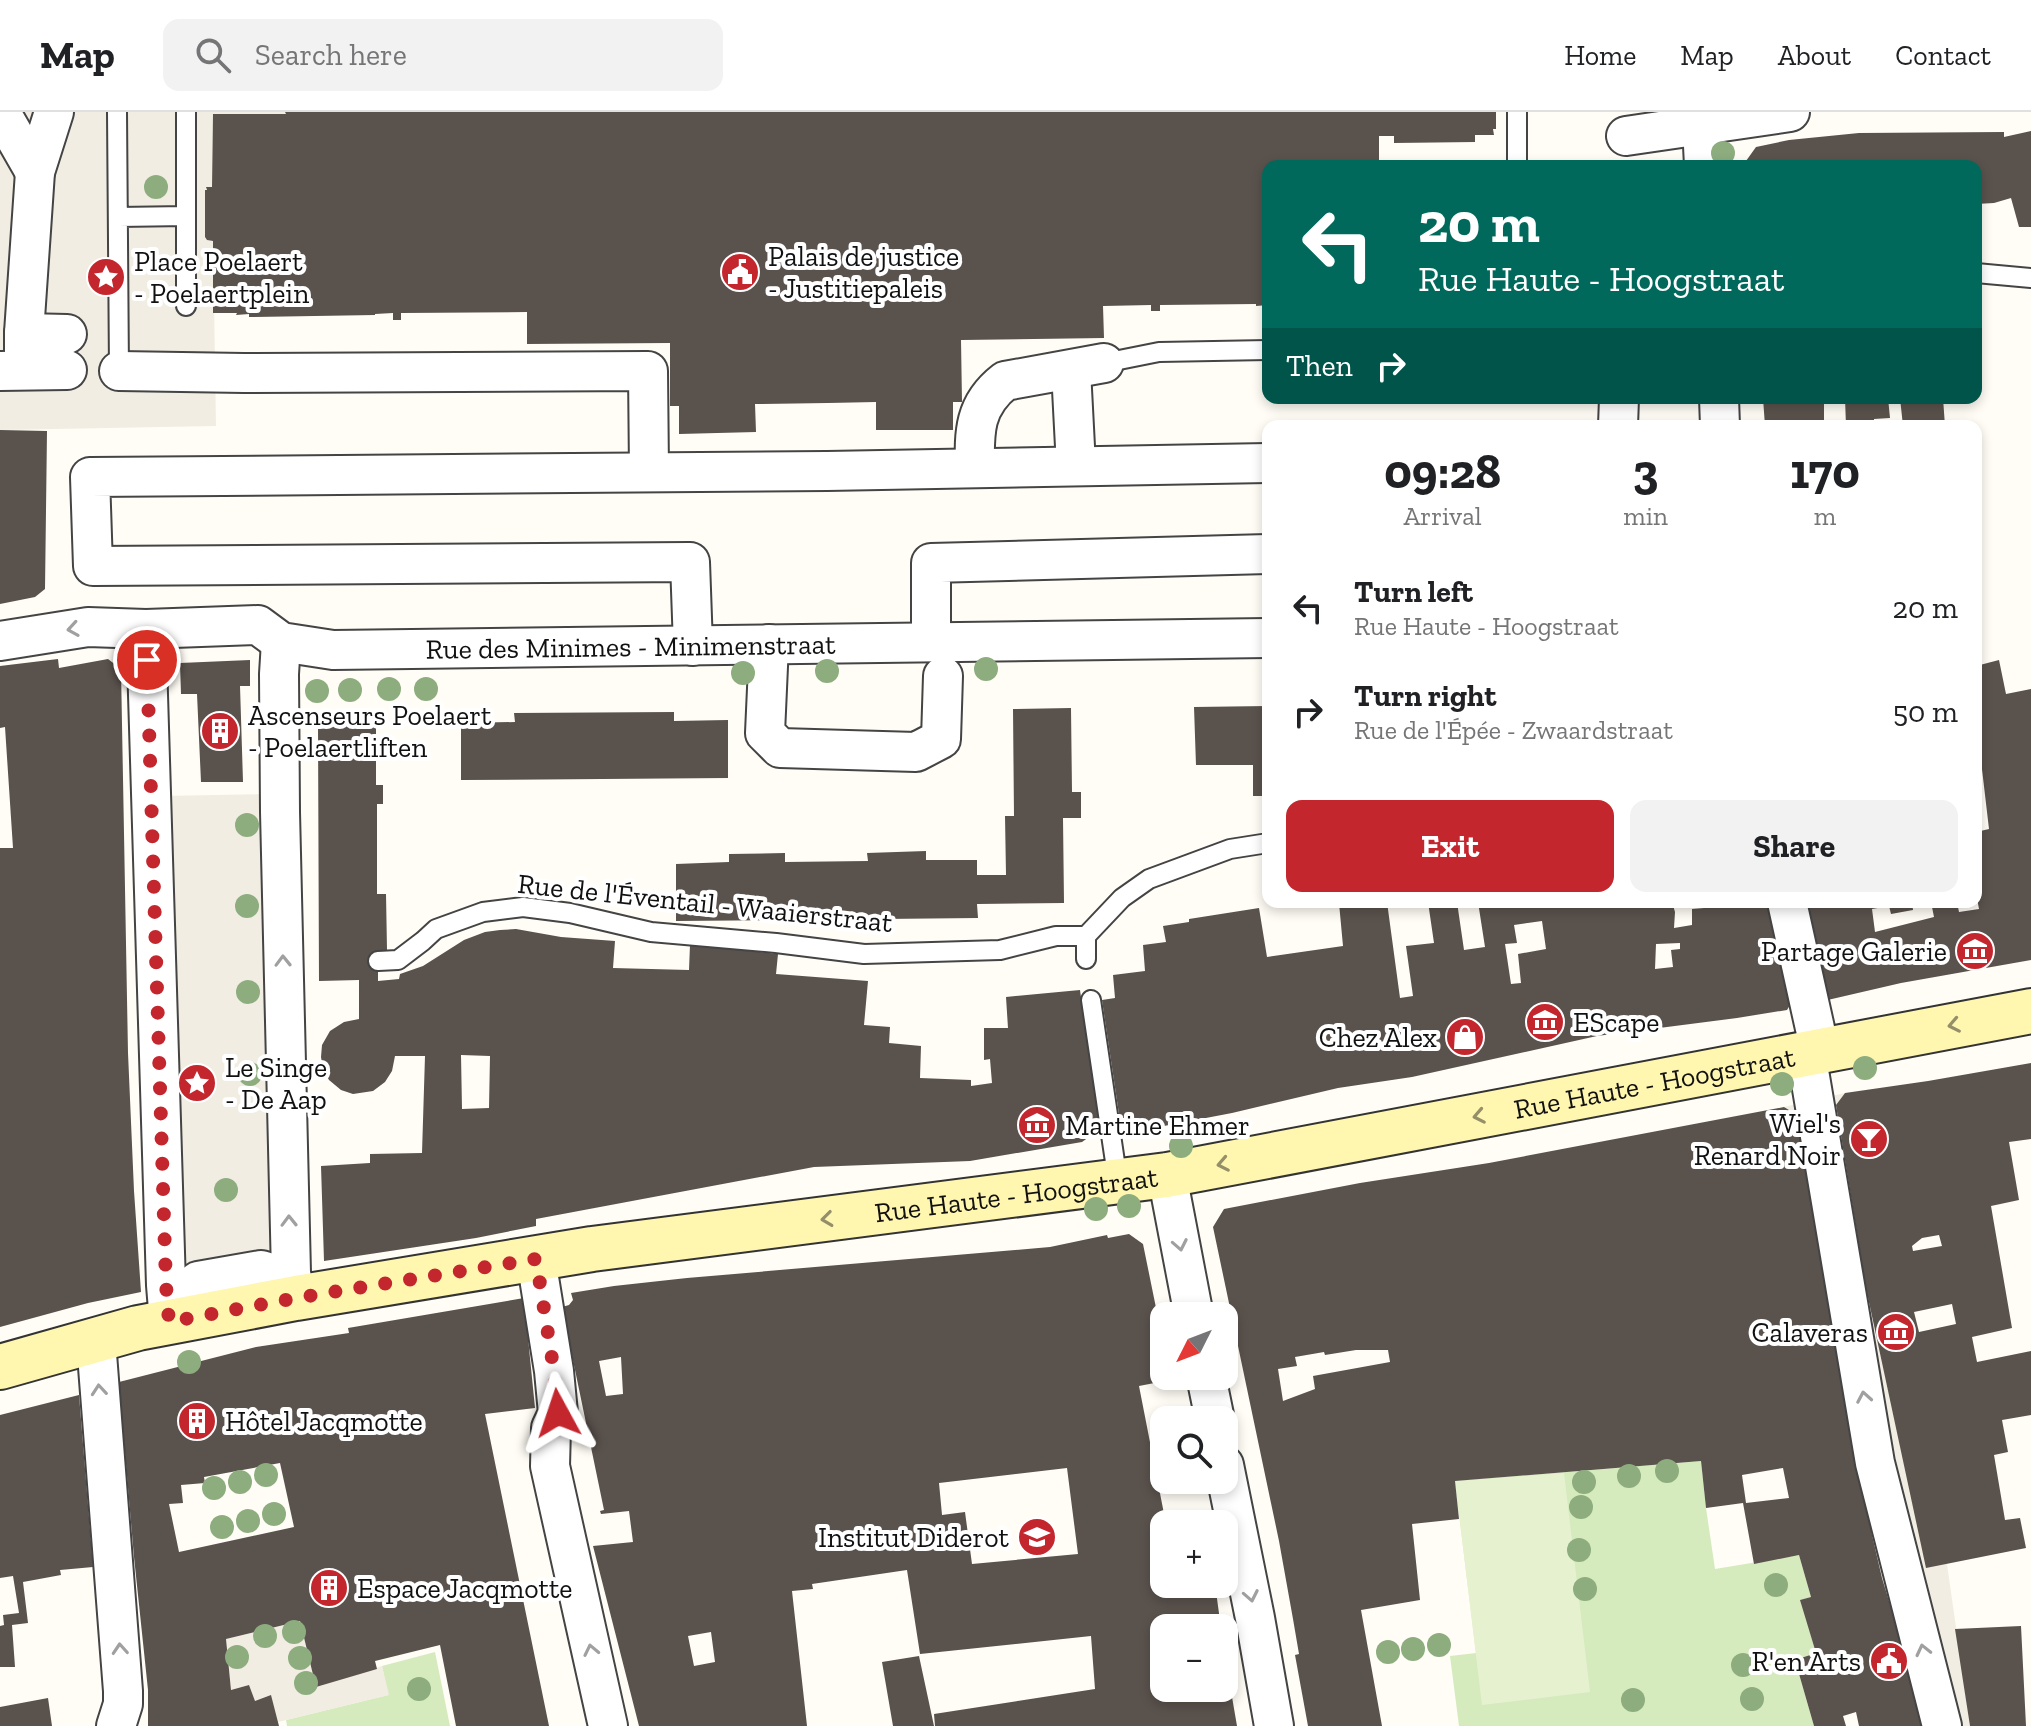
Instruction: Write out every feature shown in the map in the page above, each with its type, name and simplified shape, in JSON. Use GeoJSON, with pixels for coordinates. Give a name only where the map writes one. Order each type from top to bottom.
{"type":"FeatureCollection","features":[{"type":"Feature","properties":{"kind":"street"},"geometry":{"type":"LineString","coordinates":[[1627,138],[1790,112]]}},
{"type":"Feature","properties":{"kind":"street"},"geometry":{"type":"LineString","coordinates":[[21,117],[35,172],[16,355],[67,352]]}},
{"type":"Feature","properties":{"kind":"street"},"geometry":{"type":"LineString","coordinates":[[1702,125],[1704,160]]}},
{"type":"Feature","properties":{"kind":"street"},"geometry":{"type":"LineString","coordinates":[[975,468],[974,432],[985,401],[994,389],[1005,381],[1088,366],[1076,466]]}},
{"type":"Feature","properties":{"kind":"street"},"geometry":{"type":"LineString","coordinates":[[119,371],[648,371],[649,471]]}},
{"type":"Feature","properties":{"kind":"street"},"geometry":{"type":"LineString","coordinates":[[693,646],[690,562],[93,566],[90,477],[827,471],[1262,463]]}},
{"type":"Feature","properties":{"kind":"street"},"geometry":{"type":"LineString","coordinates":[[769,644],[765,733],[780,748],[916,752],[941,739],[931,563],[1262,554]]}},
{"type":"Feature","properties":{"kind":"street","name":"Rue des Minimes - Minimenstraat"},"geometry":{"type":"LineString","coordinates":[[0,641],[88,627],[146,629],[258,625],[281,642],[333,650],[769,644],[937,658],[1262,638]]}},
{"type":"Feature","properties":{"kind":"street"},"geometry":{"type":"LineString","coordinates":[[146,629],[165,1270],[175,1308]]}},
{"type":"Feature","properties":{"kind":"street"},"geometry":{"type":"LineString","coordinates":[[281,642],[280,812],[291,1273],[287,1287]]}},
{"type":"Feature","properties":{"kind":"street"},"geometry":{"type":"LineString","coordinates":[[1788,908],[1875,1463],[1942,1726]]}},
{"type":"Feature","properties":{"kind":"street","name":"Rue Haute - Hoogstraat"},"geometry":{"type":"LineString","coordinates":[[0,1367],[138,1328],[175,1308],[287,1287],[536,1259],[622,1245],[1167,1175],[2031,1011]]}},
{"type":"Feature","properties":{"kind":"street"},"geometry":{"type":"LineString","coordinates":[[1167,1175],[1191,1302]]}},
{"type":"Feature","properties":{"kind":"street"},"geometry":{"type":"LineString","coordinates":[[536,1259],[558,1413],[551,1428],[550,1466],[608,1726]]}},
{"type":"Feature","properties":{"kind":"street"},"geometry":{"type":"LineString","coordinates":[[96,1341],[123,1691],[123,1704],[116,1726]]}},
{"type":"Feature","properties":{"kind":"street"},"geometry":{"type":"LineString","coordinates":[[1230,1494],[1274,1726]]}},
{"type":"Feature","properties":{"kind":"lane"},"geometry":{"type":"LineString","coordinates":[[117,112],[119,371]]}},
{"type":"Feature","properties":{"kind":"lane"},"geometry":{"type":"LineString","coordinates":[[186,112],[186,306]]}},
{"type":"Feature","properties":{"kind":"lane"},"geometry":{"type":"LineString","coordinates":[[1517,112],[1517,160]]}},
{"type":"Feature","properties":{"kind":"lane"},"geometry":{"type":"LineString","coordinates":[[118,217],[186,216]]}},
{"type":"Feature","properties":{"kind":"lane"},"geometry":{"type":"LineString","coordinates":[[1982,274],[2031,278]]}},
{"type":"Feature","properties":{"kind":"lane"},"geometry":{"type":"LineString","coordinates":[[1088,366],[1159,352],[1262,350]]}},
{"type":"Feature","properties":{"kind":"lane"},"geometry":{"type":"LineString","coordinates":[[1086,959],[1086,936],[1122,898],[1149,879],[1230,849],[1262,844]]}},
{"type":"Feature","properties":{"kind":"lane","name":"Rue de l'Éventail - Waaierstraat"},"geometry":{"type":"LineString","coordinates":[[378,961],[398,960],[436,929],[483,912],[523,907],[570,913],[651,932],[864,954],[1000,950],[1056,936],[1086,936]]}},
{"type":"Feature","properties":{"kind":"lane"},"geometry":{"type":"LineString","coordinates":[[1091,1000],[1118,1182]]}},
{"type":"Feature","properties":{"kind":"green space"},"geometry":{"type":"Polygon","coordinates":[[[1701,1461],[1715,1569],[1799,1555],[1811,1597],[1801,1600],[1816,1653],[1795,1660],[1814,1726],[1459,1726],[1450,1656],[1476,1653],[1455,1481],[1701,1461]]]}},
{"type":"Feature","properties":{"kind":"green space"},"geometry":{"type":"Polygon","coordinates":[[[1564,1473],[1590,1692],[1482,1705],[1455,1481],[1564,1473]]]}},
{"type":"Feature","properties":{"kind":"green space"},"geometry":{"type":"Polygon","coordinates":[[[435,1652],[450,1726],[287,1726],[286,1720],[388,1695],[382,1666],[435,1652]]]}},
{"type":"Feature","properties":{"kind":"shaded area","name":"Place Poelaert - Poelaertplein"},"geometry":{"type":"Polygon","coordinates":[[[0,112],[285,112],[213,115],[212,187],[207,187],[205,191],[205,236],[213,241],[216,426],[0,430],[0,112]]]}},
{"type":"Feature","properties":{"kind":"shaded area"},"geometry":{"type":"Polygon","coordinates":[[[268,794],[278,1275],[184,1299],[163,796],[268,794]]]}},
{"type":"Feature","properties":{"kind":"shaded area"},"geometry":{"type":"Polygon","coordinates":[[[1845,1093],[1836,1106],[1847,1165],[1947,1564],[1970,1726],[1921,1726],[1913,1681],[1872,1535],[1842,1335],[1799,1116],[1784,1107],[1845,1093]]]}},
{"type":"Feature","properties":{"kind":"shaded area"},"geometry":{"type":"Polygon","coordinates":[[[300,1621],[316,1687],[382,1666],[389,1695],[278,1722],[271,1696],[255,1701],[249,1685],[231,1690],[226,1639],[300,1621]]]}},
{"type":"Feature","properties":{"kind":"building","name":"Palais de justice - Justitiepaleis"},"geometry":{"type":"Polygon","coordinates":[[[1496,112],[1496,129],[1493,129],[1494,135],[1475,135],[1475,142],[1394,143],[1394,136],[1379,136],[1379,160],[1262,160],[1262,306],[1160,305],[1160,311],[1151,311],[1151,305],[1103,306],[1104,338],[961,340],[962,402],[953,402],[953,430],[876,430],[876,402],[755,404],[756,432],[679,434],[679,406],[670,406],[670,343],[527,344],[527,312],[401,313],[401,320],[393,320],[393,313],[249,317],[249,314],[213,313],[213,241],[205,237],[205,190],[212,187],[213,114],[1496,112]]]}},
{"type":"Feature","properties":{"kind":"building"},"geometry":{"type":"Polygon","coordinates":[[[2031,131],[2031,227],[2019,227],[2011,198],[1982,204],[1982,160],[1747,160],[1756,147],[1789,140],[1859,133],[2004,132],[2004,137],[2031,131]]]}},
{"type":"Feature","properties":{"kind":"building"},"geometry":{"type":"Polygon","coordinates":[[[1763,404],[1824,404],[1824,420],[1765,420],[1763,404]]]}},
{"type":"Feature","properties":{"kind":"building"},"geometry":{"type":"Polygon","coordinates":[[[1845,404],[1889,404],[1890,418],[1846,420],[1845,404]]]}},
{"type":"Feature","properties":{"kind":"building"},"geometry":{"type":"Polygon","coordinates":[[[1901,404],[1943,404],[1945,420],[1902,420],[1901,404]]]}},
{"type":"Feature","properties":{"kind":"building"},"geometry":{"type":"Polygon","coordinates":[[[0,430],[47,431],[45,589],[35,597],[0,604],[0,430]]]}},
{"type":"Feature","properties":{"kind":"building"},"geometry":{"type":"Polygon","coordinates":[[[58,659],[59,668],[108,659],[121,669],[128,1053],[141,1292],[0,1327],[0,848],[13,848],[5,727],[0,728],[0,666],[58,659]]]}},
{"type":"Feature","properties":{"kind":"building","name":"Ascenseurs Poelaert - Poelaertliften"},"geometry":{"type":"Polygon","coordinates":[[[250,660],[250,686],[240,686],[243,782],[201,782],[197,694],[181,694],[180,663],[250,660]]]}},
{"type":"Feature","properties":{"kind":"building"},"geometry":{"type":"Polygon","coordinates":[[[1999,660],[2006,694],[2031,689],[2031,960],[1901,983],[1819,1002],[1802,908],[1878,908],[1872,909],[1875,932],[1934,917],[1932,908],[1958,908],[1959,912],[1982,908],[1982,831],[1989,829],[1982,769],[1982,664],[1999,660]]]}},
{"type":"Feature","properties":{"kind":"building"},"geometry":{"type":"Polygon","coordinates":[[[1262,706],[1262,796],[1253,796],[1253,765],[1196,765],[1194,707],[1262,706]]]}},
{"type":"Feature","properties":{"kind":"building"},"geometry":{"type":"Polygon","coordinates":[[[1071,708],[1072,792],[1081,792],[1081,818],[1063,818],[1064,903],[977,904],[978,918],[676,921],[676,864],[729,862],[729,854],[785,853],[785,862],[868,861],[867,853],[926,851],[926,860],[977,860],[977,875],[1006,875],[1005,816],[1014,816],[1013,709],[1071,708]]]}},
{"type":"Feature","properties":{"kind":"building"},"geometry":{"type":"Polygon","coordinates":[[[674,712],[674,721],[728,720],[728,778],[461,780],[461,723],[515,722],[514,713],[674,712]]]}},
{"type":"Feature","properties":{"kind":"building"},"geometry":{"type":"Polygon","coordinates":[[[376,723],[376,785],[383,785],[383,804],[377,804],[377,894],[386,894],[387,950],[378,951],[378,981],[399,979],[400,974],[423,966],[464,940],[500,930],[516,929],[561,937],[615,941],[613,968],[689,970],[690,945],[778,954],[776,974],[868,981],[864,1025],[890,1027],[889,1043],[921,1046],[920,1078],[971,1080],[971,1086],[992,1083],[990,1059],[984,1060],[984,1028],[1008,1028],[1006,997],[1080,990],[1099,1124],[1082,1142],[970,1161],[814,1167],[536,1219],[536,1226],[476,1238],[324,1261],[321,1166],[370,1163],[370,1154],[422,1153],[425,1056],[395,1056],[392,1071],[385,1082],[373,1091],[353,1094],[341,1090],[329,1080],[323,1069],[322,1045],[330,1031],[344,1022],[359,1019],[359,980],[319,981],[318,724],[376,723]],[[461,1055],[462,1109],[489,1108],[490,1056],[461,1055]]]}},
{"type":"Feature","properties":{"kind":"building"},"geometry":{"type":"Polygon","coordinates":[[[1259,908],[1267,957],[1343,946],[1339,908],[1388,908],[1400,998],[1413,996],[1406,946],[1434,943],[1429,908],[1458,908],[1464,950],[1485,947],[1479,908],[1674,908],[1674,928],[1692,925],[1692,909],[1775,908],[1796,995],[1787,1010],[1597,1036],[1412,1077],[1338,1088],[1122,1134],[1102,1000],[1115,998],[1113,975],[1145,971],[1143,945],[1166,942],[1163,926],[1259,908]],[[1542,921],[1514,925],[1517,943],[1505,944],[1511,984],[1521,983],[1518,954],[1546,949],[1542,921]],[[1680,943],[1656,944],[1655,969],[1673,967],[1671,950],[1680,949],[1680,943]]]}},
{"type":"Feature","properties":{"kind":"building"},"geometry":{"type":"Polygon","coordinates":[[[1890,908],[1913,908],[1913,910],[1891,914],[1890,908]]]}},
{"type":"Feature","properties":{"kind":"building"},"geometry":{"type":"Polygon","coordinates":[[[2031,1063],[2031,1139],[2009,1142],[2019,1200],[1991,1206],[2012,1328],[1972,1337],[1977,1362],[2031,1351],[2031,1415],[2002,1420],[2008,1452],[1994,1455],[2005,1520],[2020,1518],[2026,1548],[1926,1568],[1866,1288],[1836,1105],[1845,1093],[2031,1063]],[[1939,1235],[1922,1238],[1912,1246],[1913,1251],[1942,1246],[1939,1235]],[[1952,1304],[1914,1312],[1919,1332],[1956,1324],[1952,1304]]]}},
{"type":"Feature","properties":{"kind":"building"},"geometry":{"type":"Polygon","coordinates":[[[1784,1107],[1799,1116],[1842,1335],[1872,1535],[1913,1681],[1921,1726],[1859,1726],[1856,1712],[1843,1716],[1846,1726],[1814,1726],[1795,1660],[1816,1653],[1800,1600],[1811,1597],[1799,1555],[1754,1564],[1743,1503],[1706,1508],[1701,1461],[1455,1481],[1459,1519],[1412,1524],[1420,1600],[1361,1610],[1382,1726],[1308,1726],[1279,1541],[1238,1346],[1238,1302],[1229,1302],[1213,1227],[1224,1209],[1489,1163],[1784,1107]],[[1356,1350],[1325,1355],[1324,1352],[1295,1357],[1297,1366],[1278,1369],[1283,1401],[1315,1389],[1313,1376],[1390,1362],[1388,1350],[1356,1350]],[[1783,1468],[1742,1475],[1746,1503],[1789,1498],[1783,1468]]]}},
{"type":"Feature","properties":{"kind":"building"},"geometry":{"type":"Polygon","coordinates":[[[1129,1234],[1143,1244],[1155,1302],[1150,1302],[1150,1384],[1139,1386],[1150,1442],[1150,1494],[1160,1494],[1163,1510],[1150,1510],[1150,1598],[1217,1598],[1219,1614],[1150,1614],[1150,1702],[1233,1702],[1237,1726],[935,1726],[934,1714],[1095,1689],[1091,1636],[920,1654],[907,1570],[812,1584],[813,1589],[792,1591],[807,1726],[639,1726],[593,1546],[633,1542],[629,1511],[601,1514],[600,1511],[604,1510],[562,1307],[573,1300],[571,1293],[687,1278],[1050,1247],[1107,1235],[1108,1238],[1129,1234]],[[621,1357],[599,1361],[606,1396],[623,1394],[621,1357]],[[1067,1468],[939,1483],[942,1515],[965,1512],[972,1564],[1078,1554],[1067,1468]],[[711,1632],[688,1636],[694,1666],[715,1662],[711,1632]]]}},
{"type":"Feature","properties":{"kind":"building"},"geometry":{"type":"Polygon","coordinates":[[[524,1298],[535,1408],[485,1414],[549,1726],[456,1726],[440,1645],[375,1661],[377,1669],[316,1687],[300,1621],[226,1639],[231,1690],[249,1685],[255,1701],[271,1695],[279,1726],[148,1726],[148,1690],[119,1382],[256,1347],[349,1333],[348,1328],[524,1298]],[[280,1463],[204,1477],[205,1483],[181,1485],[183,1503],[169,1504],[179,1552],[294,1527],[280,1463]]]}},
{"type":"Feature","properties":{"kind":"building"},"geometry":{"type":"Polygon","coordinates":[[[79,1395],[93,1567],[60,1570],[61,1575],[23,1582],[28,1623],[12,1625],[15,1667],[0,1667],[3,1615],[19,1613],[13,1576],[0,1578],[0,1415],[79,1395]]]}},
{"type":"Feature","properties":{"kind":"building"},"geometry":{"type":"Polygon","coordinates":[[[2021,1626],[2026,1726],[1970,1726],[1955,1629],[2021,1626]]]}},
{"type":"Feature","properties":{"kind":"building"},"geometry":{"type":"Polygon","coordinates":[[[919,1656],[934,1726],[893,1726],[882,1662],[919,1656]]]}},
{"type":"Feature","properties":{"kind":"building"},"geometry":{"type":"Polygon","coordinates":[[[48,1698],[52,1726],[0,1726],[0,1707],[48,1698]]]}},
{"type":"Feature","properties":{"kind":"place","name":"Palais de justice - Justitiepaleis"},"geometry":{"type":"Point","coordinates":[740,272]}},
{"type":"Feature","properties":{"kind":"place","name":"Place Poelaert - Poelaertplein"},"geometry":{"type":"Point","coordinates":[106,277]}},
{"type":"Feature","properties":{"kind":"place","name":"Ascenseurs Poelaert - Poelaertliften"},"geometry":{"type":"Point","coordinates":[220,731]}},
{"type":"Feature","properties":{"kind":"place","name":"Partage Galerie"},"geometry":{"type":"Point","coordinates":[1975,951]}},
{"type":"Feature","properties":{"kind":"place","name":"EScape"},"geometry":{"type":"Point","coordinates":[1545,1022]}},
{"type":"Feature","properties":{"kind":"place","name":"Chez Alex"},"geometry":{"type":"Point","coordinates":[1465,1037]}},
{"type":"Feature","properties":{"kind":"place","name":"Le Singe - De Aap"},"geometry":{"type":"Point","coordinates":[197,1083]}},
{"type":"Feature","properties":{"kind":"place","name":"Martine Ehmer"},"geometry":{"type":"Point","coordinates":[1037,1125]}},
{"type":"Feature","properties":{"kind":"place","name":"Wiel's Renard Noir"},"geometry":{"type":"Point","coordinates":[1869,1139]}},
{"type":"Feature","properties":{"kind":"place","name":"Calaveras"},"geometry":{"type":"Point","coordinates":[1896,1332]}},
{"type":"Feature","properties":{"kind":"place","name":"Hôtel Jacqmotte"},"geometry":{"type":"Point","coordinates":[197,1421]}},
{"type":"Feature","properties":{"kind":"place","name":"Institut Diderot"},"geometry":{"type":"Point","coordinates":[1037,1537]}},
{"type":"Feature","properties":{"kind":"place","name":"Espace Jacqmotte"},"geometry":{"type":"Point","coordinates":[329,1588]}},
{"type":"Feature","properties":{"kind":"place","name":"R'en Arts"},"geometry":{"type":"Point","coordinates":[1889,1661]}},
{"type":"Feature","properties":{"kind":"route"},"geometry":{"type":"LineString","coordinates":[[147,660],[169,1322],[536,1259],[558,1413]]}}]}
